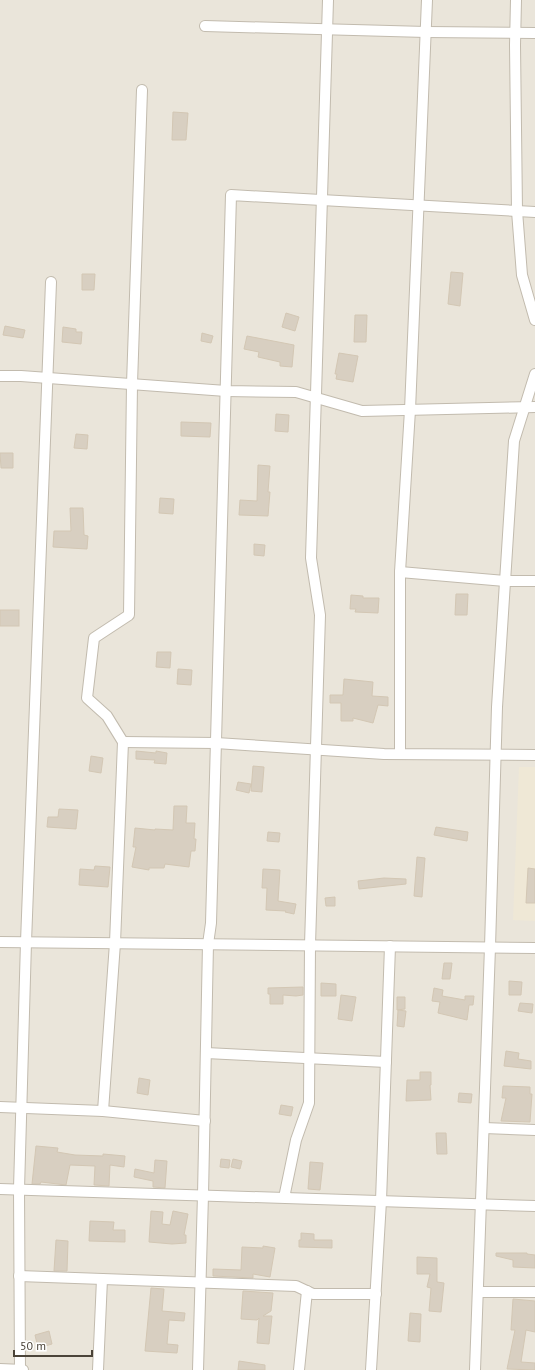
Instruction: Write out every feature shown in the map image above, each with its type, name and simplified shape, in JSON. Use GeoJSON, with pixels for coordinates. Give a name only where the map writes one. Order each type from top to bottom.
{"type":"FeatureCollection","features":[{"type":"Feature","properties":{"kind":"street"},"geometry":{"type":"LineString","coordinates":[[287,1198],[285,1193],[296,1140],[309,1103],[310,945],[320,615],[311,558],[328,0]]}},
{"type":"Feature","properties":{"kind":"street"},"geometry":{"type":"LineString","coordinates":[[400,754],[400,572],[410,410],[427,0]]}},
{"type":"Feature","properties":{"kind":"street"},"geometry":{"type":"LineString","coordinates":[[516,0],[517,211],[522,275],[535,320]]}},
{"type":"Feature","properties":{"kind":"street"},"geometry":{"type":"LineString","coordinates":[[205,26],[515,34],[535,33]]}},
{"type":"Feature","properties":{"kind":"street"},"geometry":{"type":"LineString","coordinates":[[103,1111],[116,943],[123,742],[107,716],[87,698],[94,638],[129,615],[132,384],[142,90]]}},
{"type":"Feature","properties":{"kind":"street"},"geometry":{"type":"LineString","coordinates":[[198,1370],[208,944],[211,922],[231,195],[535,212]]}},
{"type":"Feature","properties":{"kind":"street"},"geometry":{"type":"LineString","coordinates":[[0,1369],[21,1370],[19,1189],[26,942],[51,282]]}},
{"type":"Feature","properties":{"kind":"street"},"geometry":{"type":"LineString","coordinates":[[475,1370],[497,707],[514,441],[535,374]]}},
{"type":"Feature","properties":{"kind":"street"},"geometry":{"type":"LineString","coordinates":[[0,376],[21,376],[226,391],[296,392],[362,411],[535,407]]}},
{"type":"Feature","properties":{"kind":"street"},"geometry":{"type":"LineString","coordinates":[[400,572],[505,581],[535,581]]}},
{"type":"Feature","properties":{"kind":"street"},"geometry":{"type":"LineString","coordinates":[[123,742],[216,742],[316,750],[400,754],[535,755]]}},
{"type":"Feature","properties":{"kind":"street"},"geometry":{"type":"LineString","coordinates":[[0,942],[535,948]]}},
{"type":"Feature","properties":{"kind":"street"},"geometry":{"type":"LineString","coordinates":[[371,1370],[381,1201],[390,946]]}},
{"type":"Feature","properties":{"kind":"street"},"geometry":{"type":"LineString","coordinates":[[206,1053],[386,1062]]}},
{"type":"Feature","properties":{"kind":"street"},"geometry":{"type":"LineString","coordinates":[[0,1107],[103,1111],[205,1121]]}},
{"type":"Feature","properties":{"kind":"street"},"geometry":{"type":"LineString","coordinates":[[484,1128],[535,1130]]}},
{"type":"Feature","properties":{"kind":"street"},"geometry":{"type":"LineString","coordinates":[[0,1188],[535,1206]]}},
{"type":"Feature","properties":{"kind":"street"},"geometry":{"type":"LineString","coordinates":[[19,1276],[296,1286],[313,1294],[376,1294]]}},
{"type":"Feature","properties":{"kind":"street"},"geometry":{"type":"LineString","coordinates":[[98,1370],[102,1279]]}},
{"type":"Feature","properties":{"kind":"street"},"geometry":{"type":"LineString","coordinates":[[299,1370],[306,1291]]}},
{"type":"Feature","properties":{"kind":"street"},"geometry":{"type":"LineString","coordinates":[[478,1292],[535,1292]]}},
{"type":"Feature","properties":{"kind":"shaded area"},"geometry":{"type":"Polygon","coordinates":[[[0,0],[535,0],[535,1370],[0,1370],[0,0]]]}},
{"type":"Feature","properties":{"kind":"shaded area"},"geometry":{"type":"Polygon","coordinates":[[[519,767],[535,767],[535,921],[513,920],[519,767]]]}},
{"type":"Feature","properties":{"kind":"building"},"geometry":{"type":"Polygon","coordinates":[[[173,112],[188,113],[186,140],[172,140],[173,112]]]}},
{"type":"Feature","properties":{"kind":"building"},"geometry":{"type":"Polygon","coordinates":[[[451,272],[463,273],[460,306],[448,304],[451,272]]]}},
{"type":"Feature","properties":{"kind":"building"},"geometry":{"type":"Polygon","coordinates":[[[82,274],[95,274],[94,290],[82,290],[82,274]]]}},
{"type":"Feature","properties":{"kind":"building"},"geometry":{"type":"Polygon","coordinates":[[[286,313],[299,317],[295,331],[282,327],[286,313]]]}},
{"type":"Feature","properties":{"kind":"building"},"geometry":{"type":"Polygon","coordinates":[[[355,315],[367,315],[366,342],[354,342],[355,315]]]}},
{"type":"Feature","properties":{"kind":"building"},"geometry":{"type":"Polygon","coordinates":[[[5,326],[25,330],[23,338],[3,335],[5,326]]]}},
{"type":"Feature","properties":{"kind":"building"},"geometry":{"type":"Polygon","coordinates":[[[63,327],[76,329],[76,332],[82,332],[81,344],[62,342],[63,327]]]}},
{"type":"Feature","properties":{"kind":"building"},"geometry":{"type":"Polygon","coordinates":[[[202,333],[213,336],[211,343],[201,341],[202,333]]]}},
{"type":"Feature","properties":{"kind":"building"},"geometry":{"type":"Polygon","coordinates":[[[247,336],[294,345],[292,367],[280,366],[280,362],[258,357],[259,352],[244,349],[247,336]]]}},
{"type":"Feature","properties":{"kind":"building"},"geometry":{"type":"Polygon","coordinates":[[[339,353],[358,356],[353,382],[336,379],[337,374],[335,374],[339,353]]]}},
{"type":"Feature","properties":{"kind":"building"},"geometry":{"type":"Polygon","coordinates":[[[276,414],[289,415],[288,432],[275,431],[276,414]]]}},
{"type":"Feature","properties":{"kind":"building"},"geometry":{"type":"Polygon","coordinates":[[[181,422],[211,423],[210,437],[181,436],[181,422]]]}},
{"type":"Feature","properties":{"kind":"building"},"geometry":{"type":"Polygon","coordinates":[[[76,434],[88,435],[87,449],[74,448],[76,434]]]}},
{"type":"Feature","properties":{"kind":"building"},"geometry":{"type":"Polygon","coordinates":[[[0,453],[13,453],[13,468],[1,468],[0,453]]]}},
{"type":"Feature","properties":{"kind":"building"},"geometry":{"type":"Polygon","coordinates":[[[258,465],[270,466],[268,516],[239,515],[240,500],[257,501],[258,465]]]}},
{"type":"Feature","properties":{"kind":"building"},"geometry":{"type":"Polygon","coordinates":[[[160,498],[174,499],[173,514],[159,513],[160,498]]]}},
{"type":"Feature","properties":{"kind":"building"},"geometry":{"type":"Polygon","coordinates":[[[70,508],[83,508],[84,535],[88,536],[87,549],[53,547],[54,531],[71,531],[70,508]]]}},
{"type":"Feature","properties":{"kind":"building"},"geometry":{"type":"Polygon","coordinates":[[[254,544],[265,545],[264,556],[254,555],[254,544]]]}},
{"type":"Feature","properties":{"kind":"building"},"geometry":{"type":"Polygon","coordinates":[[[456,594],[468,594],[467,615],[455,615],[456,594]]]}},
{"type":"Feature","properties":{"kind":"building"},"geometry":{"type":"Polygon","coordinates":[[[351,595],[363,596],[363,598],[379,598],[378,613],[355,612],[356,609],[350,609],[351,595]]]}},
{"type":"Feature","properties":{"kind":"building"},"geometry":{"type":"Polygon","coordinates":[[[0,610],[19,610],[19,626],[0,626],[0,610]]]}},
{"type":"Feature","properties":{"kind":"building"},"geometry":{"type":"Polygon","coordinates":[[[157,652],[171,652],[170,668],[156,667],[157,652]]]}},
{"type":"Feature","properties":{"kind":"building"},"geometry":{"type":"Polygon","coordinates":[[[178,669],[192,670],[191,685],[177,684],[178,669]]]}},
{"type":"Feature","properties":{"kind":"building"},"geometry":{"type":"Polygon","coordinates":[[[344,679],[373,682],[372,696],[388,697],[388,706],[378,705],[373,723],[353,718],[353,721],[341,721],[341,703],[330,703],[330,695],[343,695],[344,679]]]}},
{"type":"Feature","properties":{"kind":"building"},"geometry":{"type":"Polygon","coordinates":[[[136,751],[156,753],[156,751],[167,753],[166,764],[154,763],[155,760],[136,759],[136,751]]]}},
{"type":"Feature","properties":{"kind":"building"},"geometry":{"type":"Polygon","coordinates":[[[91,756],[103,758],[101,773],[89,771],[91,756]]]}},
{"type":"Feature","properties":{"kind":"building"},"geometry":{"type":"Polygon","coordinates":[[[253,766],[264,767],[262,792],[251,791],[253,766]]]}},
{"type":"Feature","properties":{"kind":"building"},"geometry":{"type":"Polygon","coordinates":[[[238,782],[251,784],[249,793],[236,790],[238,782]]]}},
{"type":"Feature","properties":{"kind":"building"},"geometry":{"type":"Polygon","coordinates":[[[174,806],[187,806],[186,823],[195,823],[195,851],[191,851],[189,867],[165,864],[164,868],[149,868],[149,870],[132,867],[136,847],[133,847],[135,828],[173,830],[174,806]]]}},
{"type":"Feature","properties":{"kind":"building"},"geometry":{"type":"Polygon","coordinates":[[[59,809],[78,810],[76,829],[47,827],[48,817],[58,817],[59,809]]]}},
{"type":"Feature","properties":{"kind":"building"},"geometry":{"type":"Polygon","coordinates":[[[436,827],[468,832],[467,841],[434,835],[436,827]]]}},
{"type":"Feature","properties":{"kind":"building"},"geometry":{"type":"Polygon","coordinates":[[[268,832],[280,833],[279,842],[267,841],[268,832]]]}},
{"type":"Feature","properties":{"kind":"building"},"geometry":{"type":"Polygon","coordinates":[[[417,857],[425,858],[422,897],[414,896],[417,857]]]}},
{"type":"Feature","properties":{"kind":"building"},"geometry":{"type":"Polygon","coordinates":[[[95,866],[110,867],[108,887],[79,885],[80,869],[94,870],[95,866]]]}},
{"type":"Feature","properties":{"kind":"building"},"geometry":{"type":"Polygon","coordinates":[[[528,868],[535,869],[535,903],[526,903],[528,868]]]}},
{"type":"Feature","properties":{"kind":"building"},"geometry":{"type":"Polygon","coordinates":[[[263,869],[280,870],[278,901],[296,904],[294,914],[285,912],[286,911],[266,910],[267,888],[262,888],[263,869]]]}},
{"type":"Feature","properties":{"kind":"building"},"geometry":{"type":"Polygon","coordinates":[[[384,878],[406,879],[406,884],[359,889],[358,881],[384,878]]]}},
{"type":"Feature","properties":{"kind":"building"},"geometry":{"type":"Polygon","coordinates":[[[335,897],[335,906],[326,906],[325,898],[335,897]]]}},
{"type":"Feature","properties":{"kind":"building"},"geometry":{"type":"Polygon","coordinates":[[[444,963],[452,963],[450,979],[442,979],[444,963]]]}},
{"type":"Feature","properties":{"kind":"building"},"geometry":{"type":"Polygon","coordinates":[[[509,981],[522,982],[521,995],[509,995],[509,981]]]}},
{"type":"Feature","properties":{"kind":"building"},"geometry":{"type":"Polygon","coordinates":[[[321,983],[336,984],[336,996],[321,996],[321,983]]]}},
{"type":"Feature","properties":{"kind":"building"},"geometry":{"type":"Polygon","coordinates":[[[303,987],[303,995],[283,995],[283,1004],[270,1004],[270,994],[268,994],[268,988],[303,987]]]}},
{"type":"Feature","properties":{"kind":"building"},"geometry":{"type":"Polygon","coordinates":[[[434,988],[443,990],[442,996],[465,1000],[465,996],[474,996],[473,1005],[469,1005],[467,1020],[438,1013],[440,1002],[432,1001],[434,988]]]}},
{"type":"Feature","properties":{"kind":"building"},"geometry":{"type":"Polygon","coordinates":[[[341,995],[356,997],[352,1021],[338,1019],[341,995]]]}},
{"type":"Feature","properties":{"kind":"building"},"geometry":{"type":"Polygon","coordinates":[[[397,997],[405,997],[405,1009],[397,1010],[397,997]]]}},
{"type":"Feature","properties":{"kind":"building"},"geometry":{"type":"Polygon","coordinates":[[[520,1003],[533,1004],[532,1013],[518,1011],[520,1003]]]}},
{"type":"Feature","properties":{"kind":"building"},"geometry":{"type":"Polygon","coordinates":[[[398,1010],[406,1011],[404,1027],[397,1026],[398,1010]]]}},
{"type":"Feature","properties":{"kind":"building"},"geometry":{"type":"Polygon","coordinates":[[[506,1051],[519,1053],[518,1059],[531,1061],[531,1069],[504,1066],[506,1051]]]}},
{"type":"Feature","properties":{"kind":"building"},"geometry":{"type":"Polygon","coordinates":[[[420,1072],[431,1072],[431,1100],[406,1101],[407,1080],[420,1080],[420,1072]]]}},
{"type":"Feature","properties":{"kind":"building"},"geometry":{"type":"Polygon","coordinates":[[[139,1078],[150,1080],[148,1095],[137,1093],[139,1078]]]}},
{"type":"Feature","properties":{"kind":"building"},"geometry":{"type":"Polygon","coordinates":[[[503,1086],[530,1087],[530,1094],[532,1094],[530,1122],[501,1121],[506,1098],[502,1098],[503,1086]]]}},
{"type":"Feature","properties":{"kind":"building"},"geometry":{"type":"Polygon","coordinates":[[[459,1093],[472,1094],[471,1103],[458,1102],[459,1093]]]}},
{"type":"Feature","properties":{"kind":"building"},"geometry":{"type":"Polygon","coordinates":[[[281,1105],[293,1107],[291,1116],[279,1114],[281,1105]]]}},
{"type":"Feature","properties":{"kind":"building"},"geometry":{"type":"Polygon","coordinates":[[[436,1133],[446,1133],[447,1154],[437,1154],[436,1133]]]}},
{"type":"Feature","properties":{"kind":"building"},"geometry":{"type":"Polygon","coordinates":[[[36,1146],[58,1148],[57,1152],[75,1155],[103,1156],[103,1154],[125,1156],[124,1167],[110,1165],[109,1186],[94,1185],[95,1166],[70,1165],[66,1185],[41,1182],[40,1184],[32,1184],[36,1146]]]}},
{"type":"Feature","properties":{"kind":"building"},"geometry":{"type":"Polygon","coordinates":[[[221,1159],[230,1160],[229,1168],[220,1167],[221,1159]]]}},
{"type":"Feature","properties":{"kind":"building"},"geometry":{"type":"Polygon","coordinates":[[[233,1159],[242,1161],[240,1169],[231,1167],[233,1159]]]}},
{"type":"Feature","properties":{"kind":"building"},"geometry":{"type":"Polygon","coordinates":[[[155,1160],[167,1161],[165,1188],[153,1187],[153,1181],[134,1177],[135,1169],[154,1173],[155,1160]]]}},
{"type":"Feature","properties":{"kind":"building"},"geometry":{"type":"Polygon","coordinates":[[[310,1162],[323,1163],[320,1190],[308,1189],[310,1162]]]}},
{"type":"Feature","properties":{"kind":"building"},"geometry":{"type":"Polygon","coordinates":[[[151,1211],[163,1212],[162,1224],[170,1225],[173,1211],[188,1214],[184,1235],[186,1235],[186,1243],[172,1244],[149,1242],[151,1211]]]}},
{"type":"Feature","properties":{"kind":"building"},"geometry":{"type":"Polygon","coordinates":[[[90,1221],[114,1222],[113,1230],[125,1230],[125,1242],[89,1241],[90,1221]]]}},
{"type":"Feature","properties":{"kind":"building"},"geometry":{"type":"Polygon","coordinates":[[[301,1233],[314,1234],[314,1240],[332,1240],[332,1248],[299,1247],[301,1233]]]}},
{"type":"Feature","properties":{"kind":"building"},"geometry":{"type":"Polygon","coordinates":[[[56,1240],[68,1241],[67,1271],[54,1271],[56,1240]]]}},
{"type":"Feature","properties":{"kind":"building"},"geometry":{"type":"Polygon","coordinates":[[[263,1246],[275,1248],[270,1277],[253,1274],[253,1278],[213,1276],[213,1269],[241,1270],[242,1247],[263,1248],[263,1246]]]}},
{"type":"Feature","properties":{"kind":"building"},"geometry":{"type":"Polygon","coordinates":[[[496,1253],[527,1253],[535,1255],[535,1268],[513,1267],[513,1260],[496,1256],[496,1253]]]}},
{"type":"Feature","properties":{"kind":"building"},"geometry":{"type":"Polygon","coordinates":[[[417,1257],[437,1258],[437,1282],[444,1283],[441,1312],[429,1311],[431,1288],[427,1287],[430,1274],[417,1274],[417,1257]]]}},
{"type":"Feature","properties":{"kind":"building"},"geometry":{"type":"Polygon","coordinates":[[[151,1288],[164,1289],[162,1311],[185,1313],[184,1321],[169,1320],[167,1344],[178,1345],[177,1353],[145,1351],[151,1288]]]}},
{"type":"Feature","properties":{"kind":"building"},"geometry":{"type":"Polygon","coordinates":[[[243,1291],[273,1293],[271,1311],[263,1316],[272,1316],[269,1344],[257,1343],[259,1318],[257,1320],[241,1319],[243,1291]]]}},
{"type":"Feature","properties":{"kind":"building"},"geometry":{"type":"Polygon","coordinates":[[[513,1299],[535,1301],[535,1332],[526,1330],[521,1362],[535,1363],[535,1370],[507,1369],[515,1330],[511,1330],[513,1299]]]}},
{"type":"Feature","properties":{"kind":"building"},"geometry":{"type":"Polygon","coordinates":[[[410,1313],[421,1314],[420,1342],[408,1341],[410,1313]]]}},
{"type":"Feature","properties":{"kind":"building"},"geometry":{"type":"Polygon","coordinates":[[[49,1331],[52,1344],[38,1348],[35,1335],[49,1331]]]}},
{"type":"Feature","properties":{"kind":"building"},"geometry":{"type":"Polygon","coordinates":[[[239,1361],[265,1365],[265,1370],[238,1370],[239,1361]]]}}]}
